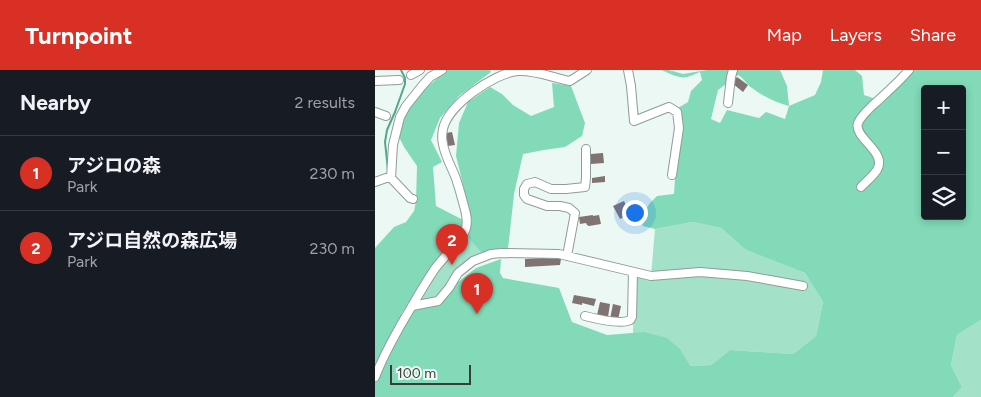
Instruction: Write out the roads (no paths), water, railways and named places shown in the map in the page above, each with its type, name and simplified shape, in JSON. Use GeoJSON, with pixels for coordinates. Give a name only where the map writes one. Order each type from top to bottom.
{"type":"FeatureCollection","features":[{"type":"Feature","properties":{"kind":"street"},"geometry":{"type":"LineString","coordinates":[[411,76],[420,70]]}},
{"type":"Feature","properties":{"kind":"street"},"geometry":{"type":"LineString","coordinates":[[413,199],[391,178],[393,146],[400,117],[406,106],[431,77],[442,70]]}},
{"type":"Feature","properties":{"kind":"street"},"geometry":{"type":"LineString","coordinates":[[375,377],[394,335],[411,306],[427,280],[463,234],[466,226],[467,218],[456,178],[445,153],[443,143],[443,129],[451,113],[482,85],[508,73],[520,71],[538,72],[570,81],[587,70]]}},
{"type":"Feature","properties":{"kind":"street"},"geometry":{"type":"LineString","coordinates":[[628,70],[634,121],[669,107],[677,112],[679,128],[672,175]]}},
{"type":"Feature","properties":{"kind":"street"},"geometry":{"type":"LineString","coordinates":[[728,103],[733,70]]}},
{"type":"Feature","properties":{"kind":"street"},"geometry":{"type":"LineString","coordinates":[[861,187],[877,170],[879,159],[875,151],[861,135],[858,124],[864,114],[909,70]]}},
{"type":"Feature","properties":{"kind":"street"},"geometry":{"type":"LineString","coordinates":[[375,81],[399,80]]}},
{"type":"Feature","properties":{"kind":"street"},"geometry":{"type":"LineString","coordinates":[[375,112],[386,116]]}},
{"type":"Feature","properties":{"kind":"street"},"geometry":{"type":"LineString","coordinates":[[567,256],[575,213],[569,208],[547,206],[527,199],[524,195],[524,189],[527,184],[535,182],[551,189],[585,187],[586,149]]}},
{"type":"Feature","properties":{"kind":"street"},"geometry":{"type":"LineString","coordinates":[[375,182],[391,178]]}},
{"type":"Feature","properties":{"kind":"street"},"geometry":{"type":"LineString","coordinates":[[411,306],[438,301],[458,273],[473,261],[501,252],[559,254],[651,276],[700,272],[730,274],[803,286]]}},
{"type":"Feature","properties":{"kind":"street"},"geometry":{"type":"LineString","coordinates":[[585,316],[611,321],[629,321],[632,317],[633,272]]}},
{"type":"Feature","properties":{"kind":"waterway"},"geometry":{"type":"LineString","coordinates":[[388,170],[385,142],[387,130],[405,84],[405,78],[401,70]]}},
{"type":"Feature","properties":{"kind":"place","name":"アジロ自然の森広場"},"geometry":{"type":"Point","coordinates":[452,265]}},
{"type":"Feature","properties":{"kind":"place","name":"アジロの森"},"geometry":{"type":"Point","coordinates":[477,314]}}]}
